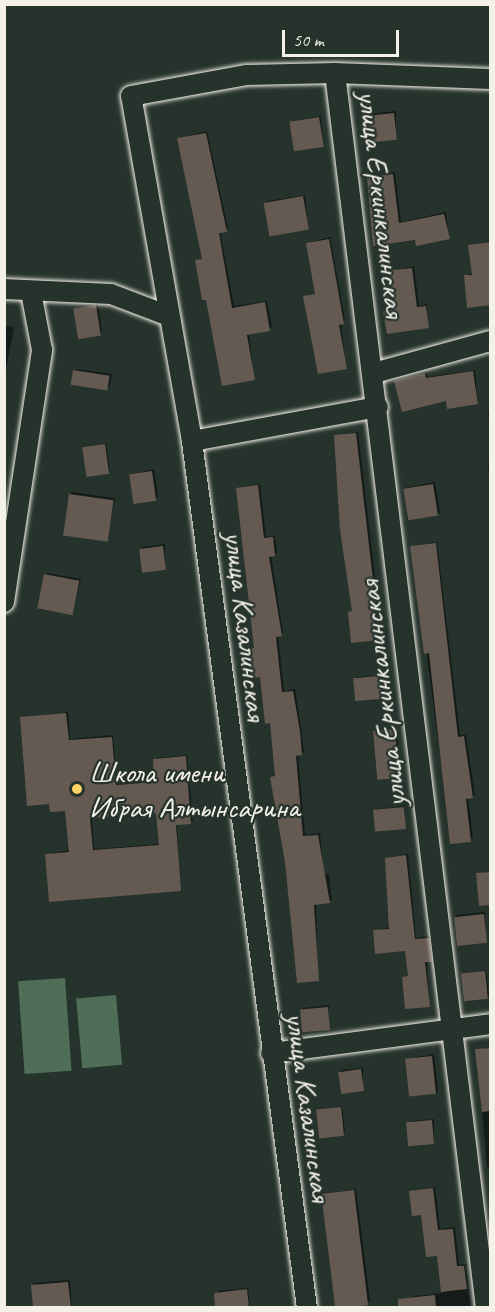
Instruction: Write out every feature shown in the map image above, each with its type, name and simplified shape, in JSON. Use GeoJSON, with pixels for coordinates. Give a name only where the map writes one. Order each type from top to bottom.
{"type":"FeatureCollection","features":[{"type":"Feature","properties":{"kind":"street"},"geometry":{"type":"LineString","coordinates":[[335,74],[490,79]]}},
{"type":"Feature","properties":{"kind":"street","name":"улица Казалинская"},"geometry":{"type":"LineString","coordinates":[[307,1308],[271,1053],[192,441],[131,96],[247,75],[335,74]]}},
{"type":"Feature","properties":{"kind":"street","name":"улица Еркинкалинская"},"geometry":{"type":"LineString","coordinates":[[335,74],[374,374],[486,1308]]}},
{"type":"Feature","properties":{"kind":"street"},"geometry":{"type":"LineString","coordinates":[[4,289],[111,294],[169,316]]}},
{"type":"Feature","properties":{"kind":"street"},"geometry":{"type":"LineString","coordinates":[[4,602],[42,350],[31,292]]}},
{"type":"Feature","properties":{"kind":"street"},"geometry":{"type":"LineString","coordinates":[[374,374],[490,341]]}},
{"type":"Feature","properties":{"kind":"street"},"geometry":{"type":"LineString","coordinates":[[192,441],[378,407]]}},
{"type":"Feature","properties":{"kind":"street"},"geometry":{"type":"LineString","coordinates":[[271,1053],[490,1024]]}},
{"type":"Feature","properties":{"kind":"green space"},"geometry":{"type":"Polygon","coordinates":[[[65,978],[71,1071],[25,1074],[18,981],[65,978]]]}},
{"type":"Feature","properties":{"kind":"green space"},"geometry":{"type":"Polygon","coordinates":[[[116,995],[122,1065],[82,1068],[76,998],[116,995]]]}},
{"type":"Feature","properties":{"kind":"building"},"geometry":{"type":"Polygon","coordinates":[[[394,113],[397,140],[364,143],[361,116],[394,113]]]}},
{"type":"Feature","properties":{"kind":"building"},"geometry":{"type":"Polygon","coordinates":[[[319,117],[324,147],[294,151],[289,122],[319,117]]]}},
{"type":"Feature","properties":{"kind":"building"},"geometry":{"type":"Polygon","coordinates":[[[206,133],[227,232],[219,233],[232,308],[265,302],[270,331],[247,335],[255,380],[222,386],[206,300],[202,300],[195,260],[202,259],[177,138],[206,133]]]}},
{"type":"Feature","properties":{"kind":"building"},"geometry":{"type":"Polygon","coordinates":[[[393,174],[399,223],[444,214],[450,239],[416,246],[415,240],[373,246],[367,177],[393,174]]]}},
{"type":"Feature","properties":{"kind":"building"},"geometry":{"type":"Polygon","coordinates":[[[303,196],[309,229],[270,236],[264,203],[303,196]]]}},
{"type":"Feature","properties":{"kind":"building"},"geometry":{"type":"Polygon","coordinates":[[[329,239],[344,324],[339,325],[347,369],[318,374],[303,296],[315,294],[306,243],[329,239]]]}},
{"type":"Feature","properties":{"kind":"building"},"geometry":{"type":"Polygon","coordinates":[[[490,242],[490,305],[467,308],[464,275],[472,275],[468,245],[490,242]]]}},
{"type":"Feature","properties":{"kind":"building"},"geometry":{"type":"Polygon","coordinates":[[[412,268],[417,307],[426,306],[429,328],[387,334],[383,312],[388,311],[383,271],[412,268]]]}},
{"type":"Feature","properties":{"kind":"building"},"geometry":{"type":"Polygon","coordinates":[[[96,305],[101,336],[78,339],[73,309],[96,305]]]}},
{"type":"Feature","properties":{"kind":"building"},"geometry":{"type":"Polygon","coordinates":[[[73,370],[110,376],[107,391],[71,385],[73,370]]]}},
{"type":"Feature","properties":{"kind":"building"},"geometry":{"type":"Polygon","coordinates":[[[473,371],[478,404],[447,409],[446,401],[402,412],[394,381],[425,373],[426,378],[473,371]]]}},
{"type":"Feature","properties":{"kind":"building"},"geometry":{"type":"Polygon","coordinates":[[[356,433],[380,640],[351,643],[348,612],[352,611],[340,530],[334,435],[356,433]]]}},
{"type":"Feature","properties":{"kind":"building"},"geometry":{"type":"Polygon","coordinates":[[[105,444],[109,474],[86,477],[82,447],[105,444]]]}},
{"type":"Feature","properties":{"kind":"building"},"geometry":{"type":"Polygon","coordinates":[[[152,471],[156,501],[133,504],[129,474],[152,471]]]}},
{"type":"Feature","properties":{"kind":"building"},"geometry":{"type":"Polygon","coordinates":[[[433,484],[438,516],[408,520],[403,489],[433,484]]]}},
{"type":"Feature","properties":{"kind":"building"},"geometry":{"type":"Polygon","coordinates":[[[258,485],[264,538],[273,537],[275,556],[269,557],[282,636],[276,637],[282,692],[293,691],[300,731],[302,755],[296,756],[303,836],[318,835],[330,903],[314,905],[319,981],[297,983],[285,862],[270,777],[275,776],[270,723],[265,724],[260,677],[249,679],[246,649],[254,648],[236,488],[258,485]]]}},
{"type":"Feature","properties":{"kind":"building"},"geometry":{"type":"Polygon","coordinates":[[[69,494],[114,500],[108,542],[63,536],[69,494]]]}},
{"type":"Feature","properties":{"kind":"building"},"geometry":{"type":"Polygon","coordinates":[[[436,543],[458,737],[464,736],[473,798],[466,799],[471,842],[450,844],[429,653],[424,654],[410,546],[436,543]]]}},
{"type":"Feature","properties":{"kind":"building"},"geometry":{"type":"Polygon","coordinates":[[[163,546],[166,570],[142,573],[139,549],[163,546]]]}},
{"type":"Feature","properties":{"kind":"building"},"geometry":{"type":"Polygon","coordinates":[[[44,574],[79,581],[73,615],[37,608],[44,574]]]}},
{"type":"Feature","properties":{"kind":"building"},"geometry":{"type":"Polygon","coordinates":[[[389,675],[391,698],[355,701],[353,678],[389,675]]]}},
{"type":"Feature","properties":{"kind":"building"},"geometry":{"type":"Polygon","coordinates":[[[66,713],[69,740],[112,737],[116,785],[154,782],[153,759],[186,756],[191,824],[176,825],[181,891],[49,902],[45,854],[69,852],[65,811],[50,812],[49,804],[27,806],[20,717],[66,713]],[[156,813],[90,818],[93,850],[159,845],[156,813]]]}},
{"type":"Feature","properties":{"kind":"building"},"geometry":{"type":"Polygon","coordinates":[[[395,729],[399,778],[377,780],[373,731],[395,729]]]}},
{"type":"Feature","properties":{"kind":"building"},"geometry":{"type":"Polygon","coordinates":[[[404,807],[406,829],[375,832],[373,810],[404,807]]]}},
{"type":"Feature","properties":{"kind":"building"},"geometry":{"type":"Polygon","coordinates":[[[406,855],[415,939],[429,938],[432,962],[425,962],[430,1007],[405,1009],[402,977],[408,976],[405,951],[375,954],[373,930],[389,929],[385,858],[406,855]]]}},
{"type":"Feature","properties":{"kind":"building"},"geometry":{"type":"Polygon","coordinates":[[[490,872],[490,905],[479,906],[476,873],[490,872]]]}},
{"type":"Feature","properties":{"kind":"building"},"geometry":{"type":"Polygon","coordinates":[[[484,914],[487,943],[457,946],[454,917],[484,914]]]}},
{"type":"Feature","properties":{"kind":"building"},"geometry":{"type":"Polygon","coordinates":[[[485,971],[488,999],[464,1001],[461,974],[485,971]]]}},
{"type":"Feature","properties":{"kind":"building"},"geometry":{"type":"Polygon","coordinates":[[[328,1007],[330,1030],[302,1032],[300,1009],[328,1007]]]}},
{"type":"Feature","properties":{"kind":"building"},"geometry":{"type":"Polygon","coordinates":[[[490,1048],[490,1111],[482,1112],[475,1049],[490,1048]]]}},
{"type":"Feature","properties":{"kind":"building"},"geometry":{"type":"Polygon","coordinates":[[[432,1056],[436,1094],[409,1097],[405,1059],[432,1056]]]}},
{"type":"Feature","properties":{"kind":"building"},"geometry":{"type":"Polygon","coordinates":[[[361,1069],[364,1091],[341,1094],[338,1072],[361,1069]]]}},
{"type":"Feature","properties":{"kind":"building"},"geometry":{"type":"Polygon","coordinates":[[[341,1107],[344,1136],[319,1138],[316,1110],[341,1107]]]}},
{"type":"Feature","properties":{"kind":"building"},"geometry":{"type":"Polygon","coordinates":[[[432,1120],[434,1144],[408,1146],[406,1122],[432,1120]]]}},
{"type":"Feature","properties":{"kind":"building"},"geometry":{"type":"Polygon","coordinates":[[[433,1188],[438,1230],[453,1229],[457,1266],[464,1266],[467,1289],[441,1292],[437,1256],[426,1257],[421,1215],[412,1216],[409,1191],[433,1188]]]}},
{"type":"Feature","properties":{"kind":"building"},"geometry":{"type":"Polygon","coordinates":[[[354,1190],[368,1305],[335,1308],[321,1194],[354,1190]]]}},
{"type":"Feature","properties":{"kind":"building"},"geometry":{"type":"Polygon","coordinates":[[[68,1282],[71,1308],[33,1308],[31,1285],[68,1282]]]}},
{"type":"Feature","properties":{"kind":"building"},"geometry":{"type":"Polygon","coordinates":[[[247,1289],[249,1308],[215,1308],[214,1293],[247,1289]]]}},
{"type":"Feature","properties":{"kind":"building"},"geometry":{"type":"Polygon","coordinates":[[[435,1295],[436,1308],[398,1308],[398,1299],[435,1295]]]}},
{"type":"Feature","properties":{"kind":"place","name":"Школа имени Ибрая Алтынсарина"},"geometry":{"type":"Point","coordinates":[77,789]}}]}
